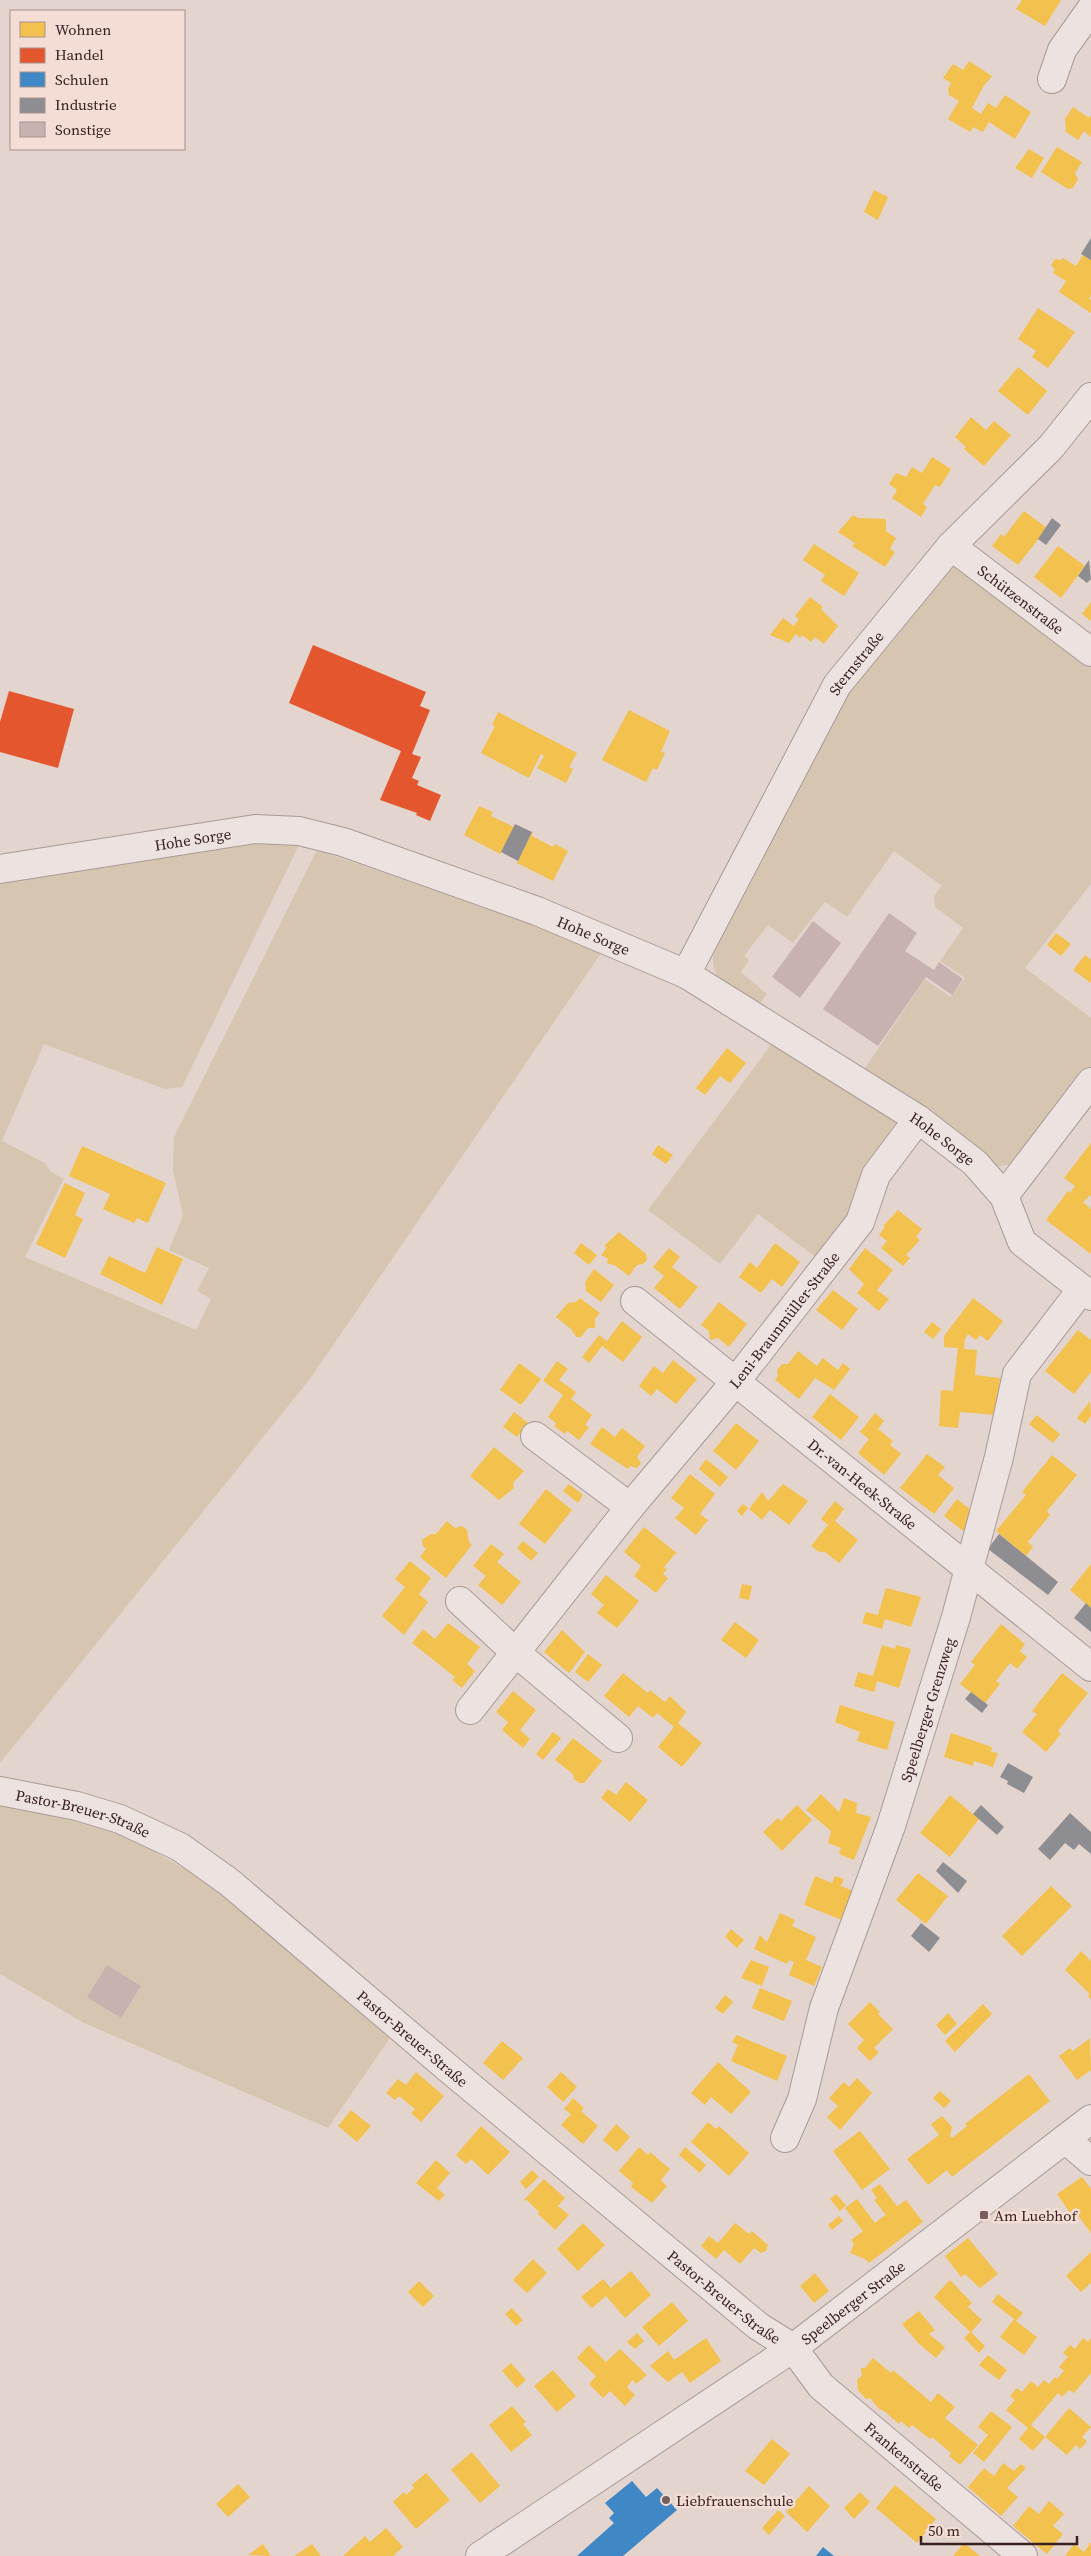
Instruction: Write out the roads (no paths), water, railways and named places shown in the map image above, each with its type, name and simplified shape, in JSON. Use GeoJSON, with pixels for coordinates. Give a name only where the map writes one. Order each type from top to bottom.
{"type":"FeatureCollection","features":[{"type":"Feature","properties":{"kind":"street"},"geometry":{"type":"LineString","coordinates":[[1052,79],[1062,50],[1091,9]]}},
{"type":"Feature","properties":{"kind":"street","name":"Sternstraße"},"geometry":{"type":"LineString","coordinates":[[686,974],[837,685],[952,546],[1051,447],[1091,397]]}},
{"type":"Feature","properties":{"kind":"street","name":"Schützenstraße"},"geometry":{"type":"LineString","coordinates":[[952,546],[1091,652]]}},
{"type":"Feature","properties":{"kind":"street","name":"Hohe Sorge"},"geometry":{"type":"LineString","coordinates":[[0,869],[255,829],[300,831],[343,842],[537,911],[686,974],[918,1119],[975,1163],[1004,1196],[1022,1242],[1087,1293]]}},
{"type":"Feature","properties":{"kind":"street"},"geometry":{"type":"LineString","coordinates":[[1004,1196],[1091,1082]]}},
{"type":"Feature","properties":{"kind":"street","name":"Leni-Braunmüller-Straße"},"geometry":{"type":"LineString","coordinates":[[470,1710],[630,1507],[736,1381],[860,1222],[876,1175],[918,1119]]}},
{"type":"Feature","properties":{"kind":"street","name":"Speelberger Grenzweg"},"geometry":{"type":"LineString","coordinates":[[785,2138],[802,2099],[824,2008],[891,1826],[970,1570],[1018,1374],[1087,1293]]}},
{"type":"Feature","properties":{"kind":"street","name":"Dr.-van-Heek-Straße"},"geometry":{"type":"LineString","coordinates":[[635,1301],[1091,1667]]}},
{"type":"Feature","properties":{"kind":"street"},"geometry":{"type":"LineString","coordinates":[[535,1436],[630,1507]]}},
{"type":"Feature","properties":{"kind":"street"},"geometry":{"type":"LineString","coordinates":[[460,1601],[516,1653],[618,1738]]}},
{"type":"Feature","properties":{"kind":"street","name":"Pastor-Breuer-Straße"},"geometry":{"type":"LineString","coordinates":[[0,1791],[77,1806],[120,1819],[180,1846],[229,1882],[449,2069],[758,2326],[793,2348]]}},
{"type":"Feature","properties":{"kind":"street","name":"Speelberger Straße"},"geometry":{"type":"LineString","coordinates":[[480,2556],[793,2348],[1091,2119]]}},
{"type":"Feature","properties":{"kind":"street"},"geometry":{"type":"LineString","coordinates":[[1065,2139],[1091,2161]]}},
{"type":"Feature","properties":{"kind":"street","name":"Frankenstraße"},"geometry":{"type":"LineString","coordinates":[[793,2348],[821,2386],[1023,2556]]}},
{"type":"Feature","properties":{"kind":"place","name":"Am Luebhof"},"geometry":{"type":"Point","coordinates":[984,2215]}},
{"type":"Feature","properties":{"kind":"place","name":"Liebfrauenschule"},"geometry":{"type":"Point","coordinates":[666,2500]}}]}
